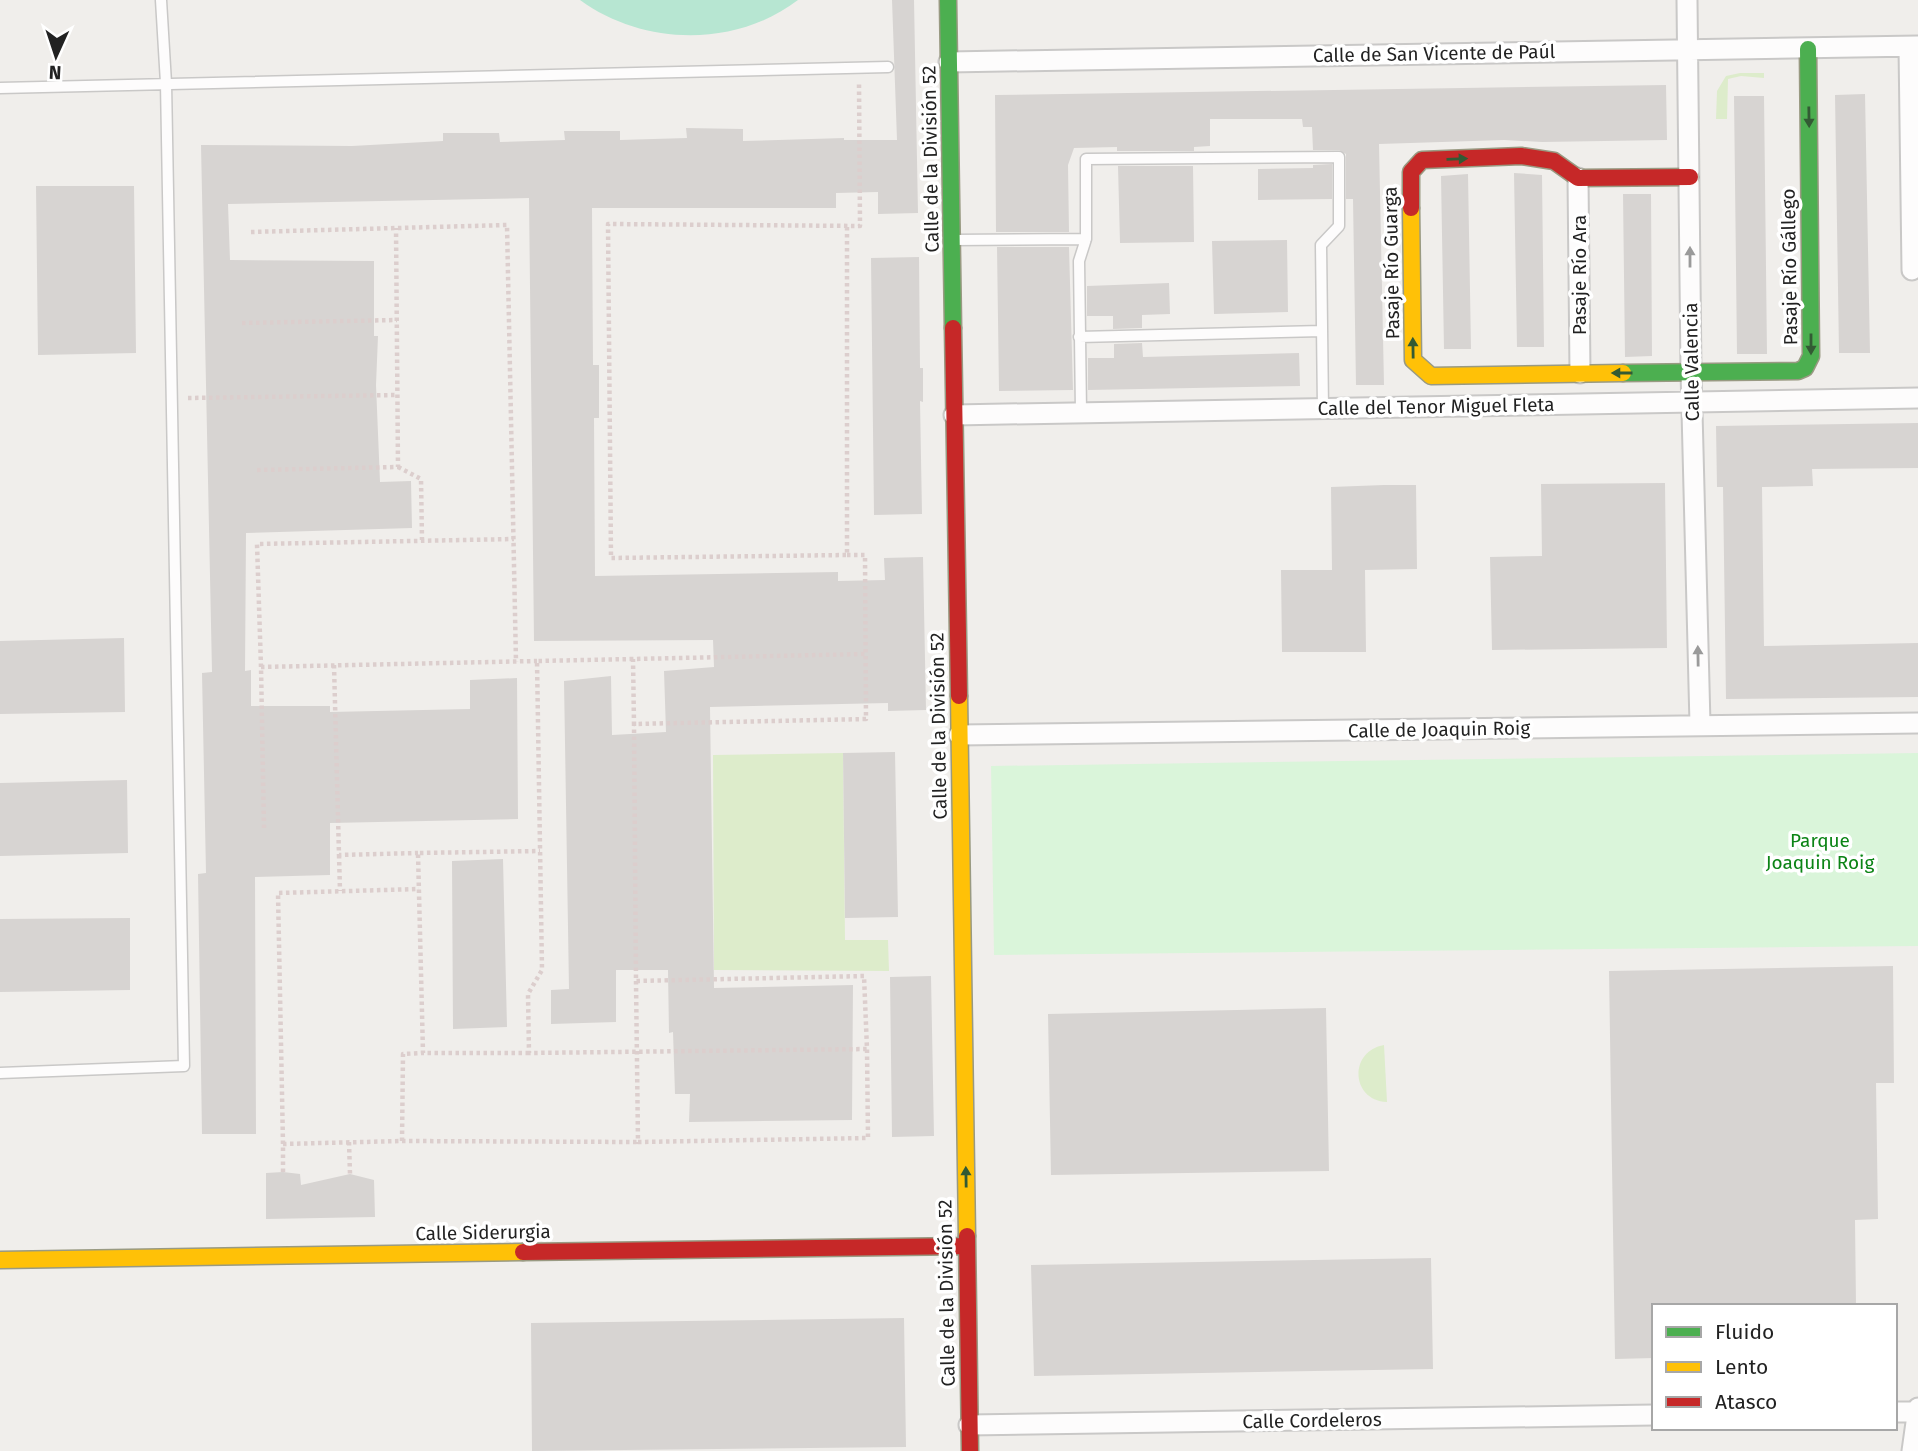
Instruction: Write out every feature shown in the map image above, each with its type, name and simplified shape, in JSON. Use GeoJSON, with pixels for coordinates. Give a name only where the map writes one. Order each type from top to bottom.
{"type":"FeatureCollection","features":[{"type":"Feature","properties":{"kind":"street","name":"Calle de la División 52"},"geometry":{"type":"LineString","coordinates":[[948,0],[970,1451]]}},
{"type":"Feature","properties":{"kind":"street","name":"Calle Valencia"},"geometry":{"type":"LineString","coordinates":[[1687,0],[1691,372],[1700,724]]}},
{"type":"Feature","properties":{"kind":"street","name":"Calle de San Vicente de Paúl"},"geometry":{"type":"LineString","coordinates":[[949,62],[1914,46]]}},
{"type":"Feature","properties":{"kind":"street"},"geometry":{"type":"LineString","coordinates":[[1912,270],[1914,46]]}},
{"type":"Feature","properties":{"kind":"street","name":"Pasaje Río Gállego"},"geometry":{"type":"LineString","coordinates":[[1691,372],[1798,371],[1809,363],[1808,48]]}},
{"type":"Feature","properties":{"kind":"street","name":"Pasaje Río Guarga"},"geometry":{"type":"LineString","coordinates":[[1578,178],[1552,160],[1530,157],[1422,160],[1410,172],[1413,360],[1431,376],[1691,372]]}},
{"type":"Feature","properties":{"kind":"street"},"geometry":{"type":"LineString","coordinates":[[1578,178],[1690,177]]}},
{"type":"Feature","properties":{"kind":"street","name":"Pasaje Río Ara"},"geometry":{"type":"LineString","coordinates":[[1578,178],[1580,373]]}},
{"type":"Feature","properties":{"kind":"street","name":"Calle del Tenor Miguel Fleta"},"geometry":{"type":"LineString","coordinates":[[954,415],[1918,398]]}},
{"type":"Feature","properties":{"kind":"street","name":"Calle de Joaquin Roig"},"geometry":{"type":"LineString","coordinates":[[959,736],[1918,723]]}},
{"type":"Feature","properties":{"kind":"street","name":"Calle Siderurgia"},"geometry":{"type":"LineString","coordinates":[[0,1259],[967,1246]]}},
{"type":"Feature","properties":{"kind":"street"},"geometry":{"type":"LineString","coordinates":[[1897,1412],[1918,1410],[1912,1451]]}},
{"type":"Feature","properties":{"kind":"street","name":"Calle Cordeleros"},"geometry":{"type":"LineString","coordinates":[[969,1424],[1652,1415]]}},
{"type":"Feature","properties":{"kind":"lane"},"geometry":{"type":"LineString","coordinates":[[0,1073],[184,1066],[166,83],[161,0]]}},
{"type":"Feature","properties":{"kind":"lane"},"geometry":{"type":"LineString","coordinates":[[0,88],[888,67]]}},
{"type":"Feature","properties":{"kind":"lane"},"geometry":{"type":"LineString","coordinates":[[1080,412],[1079,261],[1086,239],[1086,159],[1339,157],[1339,226],[1321,245],[1323,408]]}},
{"type":"Feature","properties":{"kind":"lane"},"geometry":{"type":"LineString","coordinates":[[952,240],[1086,239]]}},
{"type":"Feature","properties":{"kind":"lane"},"geometry":{"type":"LineString","coordinates":[[1079,337],[1322,331]]}},
{"type":"Feature","properties":{"kind":"path"},"geometry":{"type":"LineString","coordinates":[[634,724],[866,719],[865,555],[611,558],[608,224],[860,226],[859,68]]}},
{"type":"Feature","properties":{"kind":"path"},"geometry":{"type":"LineString","coordinates":[[251,232],[507,225],[516,662]]}},
{"type":"Feature","properties":{"kind":"path"},"geometry":{"type":"LineString","coordinates":[[847,227],[847,555]]}},
{"type":"Feature","properties":{"kind":"path"},"geometry":{"type":"LineString","coordinates":[[396,228],[398,467]]}},
{"type":"Feature","properties":{"kind":"path"},"geometry":{"type":"LineString","coordinates":[[242,323],[397,320]]}},
{"type":"Feature","properties":{"kind":"path"},"geometry":{"type":"LineString","coordinates":[[172,398],[397,396]]}},
{"type":"Feature","properties":{"kind":"path"},"geometry":{"type":"LineString","coordinates":[[257,470],[398,467],[421,479],[422,540]]}},
{"type":"Feature","properties":{"kind":"path"},"geometry":{"type":"LineString","coordinates":[[264,828],[257,544],[514,539]]}},
{"type":"Feature","properties":{"kind":"path"},"geometry":{"type":"LineString","coordinates":[[261,667],[866,654]]}},
{"type":"Feature","properties":{"kind":"path"},"geometry":{"type":"LineString","coordinates":[[633,659],[638,1142]]}},
{"type":"Feature","properties":{"kind":"path"},"geometry":{"type":"LineString","coordinates":[[529,1053],[528,994],[542,970],[537,661]]}},
{"type":"Feature","properties":{"kind":"path"},"geometry":{"type":"LineString","coordinates":[[334,665],[340,891]]}},
{"type":"Feature","properties":{"kind":"path"},"geometry":{"type":"LineString","coordinates":[[339,855],[540,850]]}},
{"type":"Feature","properties":{"kind":"path"},"geometry":{"type":"LineString","coordinates":[[418,853],[423,1053]]}},
{"type":"Feature","properties":{"kind":"path"},"geometry":{"type":"LineString","coordinates":[[283,1172],[278,893],[419,889]]}},
{"type":"Feature","properties":{"kind":"path"},"geometry":{"type":"LineString","coordinates":[[283,1144],[402,1140],[638,1142],[868,1138],[864,976],[636,981]]}},
{"type":"Feature","properties":{"kind":"path"},"geometry":{"type":"LineString","coordinates":[[402,1140],[403,1054],[867,1049]]}},
{"type":"Feature","properties":{"kind":"path"},"geometry":{"type":"LineString","coordinates":[[349,1142],[349,1174]]}},
{"type":"Feature","properties":{"kind":"green space"},"geometry":{"type":"Polygon","coordinates":[[[580,0],[798,0],[773,16],[746,27],[689,35],[660,33],[632,26],[605,15],[580,0]]]}},
{"type":"Feature","properties":{"kind":"green space"},"geometry":{"type":"Polygon","coordinates":[[[1764,73],[1764,78],[1741,76],[1728,79],[1727,119],[1716,119],[1717,91],[1726,76],[1764,73]]]}},
{"type":"Feature","properties":{"kind":"green space"},"geometry":{"type":"Polygon","coordinates":[[[843,753],[845,940],[888,940],[889,971],[714,970],[713,755],[843,753]]]}},
{"type":"Feature","properties":{"kind":"green space","name":"Parque Joaquin Roig"},"geometry":{"type":"Polygon","coordinates":[[[1918,753],[1918,946],[994,955],[991,766],[1918,753]]]}},
{"type":"Feature","properties":{"kind":"green space"},"geometry":{"type":"Polygon","coordinates":[[[1384,1045],[1387,1102],[1366,1093],[1358,1075],[1364,1056],[1384,1045]]]}},
{"type":"Feature","properties":{"kind":"building"},"geometry":{"type":"Polygon","coordinates":[[[892,0],[914,0],[918,213],[878,214],[878,192],[836,193],[836,208],[592,208],[593,365],[599,365],[599,418],[594,418],[595,576],[838,572],[838,581],[885,580],[884,558],[923,557],[926,710],[888,711],[888,703],[710,707],[714,988],[853,985],[852,1120],[689,1122],[690,1094],[675,1094],[673,1032],[669,1033],[668,970],[616,970],[616,1022],[551,1024],[551,990],[569,989],[564,681],[611,676],[612,735],[666,732],[664,671],[714,667],[713,640],[534,641],[529,198],[228,204],[230,260],[374,261],[380,482],[411,481],[412,528],[246,533],[245,671],[251,670],[251,706],[330,706],[330,712],[470,709],[470,680],[517,678],[518,819],[330,823],[330,875],[255,877],[256,1134],[202,1134],[198,874],[206,873],[202,673],[212,672],[201,145],[352,146],[443,141],[443,133],[499,133],[500,142],[565,140],[564,131],[620,131],[620,140],[687,138],[686,128],[743,129],[743,141],[844,138],[897,140],[892,0]]]}},
{"type":"Feature","properties":{"kind":"building"},"geometry":{"type":"Polygon","coordinates":[[[1666,85],[1667,140],[1504,140],[1379,144],[1384,385],[1356,385],[1353,199],[1346,199],[1346,154],[1339,150],[1313,150],[1312,127],[1303,127],[1302,119],[1210,119],[1210,146],[1194,147],[1194,151],[1074,148],[1068,165],[1069,232],[996,232],[995,95],[1666,85]]]}},
{"type":"Feature","properties":{"kind":"building"},"geometry":{"type":"Polygon","coordinates":[[[1865,94],[1870,353],[1839,353],[1835,95],[1865,94]]]}},
{"type":"Feature","properties":{"kind":"building"},"geometry":{"type":"Polygon","coordinates":[[[1734,96],[1764,96],[1767,354],[1737,354],[1734,96]]]}},
{"type":"Feature","properties":{"kind":"building"},"geometry":{"type":"Polygon","coordinates":[[[1332,164],[1332,199],[1258,200],[1258,169],[1313,168],[1313,165],[1332,164]]]}},
{"type":"Feature","properties":{"kind":"building"},"geometry":{"type":"Polygon","coordinates":[[[1118,166],[1193,166],[1194,242],[1120,243],[1118,166]]]}},
{"type":"Feature","properties":{"kind":"building"},"geometry":{"type":"Polygon","coordinates":[[[1514,173],[1542,175],[1544,347],[1517,347],[1514,173]]]}},
{"type":"Feature","properties":{"kind":"building"},"geometry":{"type":"Polygon","coordinates":[[[1468,174],[1471,349],[1444,349],[1441,176],[1468,174]]]}},
{"type":"Feature","properties":{"kind":"building"},"geometry":{"type":"Polygon","coordinates":[[[36,186],[134,186],[136,353],[38,355],[36,186]]]}},
{"type":"Feature","properties":{"kind":"building"},"geometry":{"type":"Polygon","coordinates":[[[1623,194],[1651,194],[1652,356],[1625,357],[1623,194]]]}},
{"type":"Feature","properties":{"kind":"building"},"geometry":{"type":"Polygon","coordinates":[[[1287,240],[1288,312],[1214,314],[1212,241],[1287,240]]]}},
{"type":"Feature","properties":{"kind":"building"},"geometry":{"type":"Polygon","coordinates":[[[997,247],[1069,247],[1073,390],[999,391],[997,247]]]}},
{"type":"Feature","properties":{"kind":"building"},"geometry":{"type":"Polygon","coordinates":[[[919,257],[920,368],[923,368],[923,402],[920,401],[922,514],[874,515],[871,258],[919,257]]]}},
{"type":"Feature","properties":{"kind":"building"},"geometry":{"type":"Polygon","coordinates":[[[1169,283],[1170,314],[1142,315],[1142,328],[1113,329],[1113,316],[1087,316],[1087,286],[1169,283]]]}},
{"type":"Feature","properties":{"kind":"building"},"geometry":{"type":"Polygon","coordinates":[[[1142,343],[1143,357],[1299,353],[1300,386],[1088,390],[1088,358],[1114,358],[1114,344],[1142,343]]]}},
{"type":"Feature","properties":{"kind":"building"},"geometry":{"type":"Polygon","coordinates":[[[1918,423],[1918,468],[1812,469],[1813,486],[1762,487],[1764,646],[1918,643],[1918,697],[1726,699],[1723,487],[1717,487],[1716,426],[1918,423]]]}},
{"type":"Feature","properties":{"kind":"building"},"geometry":{"type":"Polygon","coordinates":[[[1665,483],[1667,648],[1492,650],[1490,557],[1542,556],[1541,484],[1665,483]]]}},
{"type":"Feature","properties":{"kind":"building"},"geometry":{"type":"Polygon","coordinates":[[[1416,485],[1417,569],[1365,570],[1366,652],[1282,652],[1281,570],[1332,570],[1331,487],[1416,485]]]}},
{"type":"Feature","properties":{"kind":"building"},"geometry":{"type":"Polygon","coordinates":[[[124,638],[125,712],[0,714],[0,641],[124,638]]]}},
{"type":"Feature","properties":{"kind":"building"},"geometry":{"type":"Polygon","coordinates":[[[895,752],[898,917],[845,918],[843,753],[895,752]]]}},
{"type":"Feature","properties":{"kind":"building"},"geometry":{"type":"Polygon","coordinates":[[[127,780],[128,853],[0,856],[0,783],[127,780]]]}},
{"type":"Feature","properties":{"kind":"building"},"geometry":{"type":"Polygon","coordinates":[[[503,859],[507,1027],[453,1029],[452,861],[503,859]]]}},
{"type":"Feature","properties":{"kind":"building"},"geometry":{"type":"Polygon","coordinates":[[[130,918],[130,990],[0,992],[0,919],[130,918]]]}},
{"type":"Feature","properties":{"kind":"building"},"geometry":{"type":"Polygon","coordinates":[[[1893,966],[1894,1083],[1876,1083],[1878,1219],[1855,1220],[1856,1304],[1652,1304],[1652,1358],[1615,1359],[1609,971],[1893,966]]]}},
{"type":"Feature","properties":{"kind":"building"},"geometry":{"type":"Polygon","coordinates":[[[931,976],[934,1136],[892,1137],[890,977],[931,976]]]}},
{"type":"Feature","properties":{"kind":"building"},"geometry":{"type":"Polygon","coordinates":[[[1326,1008],[1329,1171],[1051,1175],[1048,1014],[1326,1008]]]}},
{"type":"Feature","properties":{"kind":"building"},"geometry":{"type":"Polygon","coordinates":[[[266,1173],[300,1174],[301,1185],[350,1174],[374,1180],[375,1217],[266,1219],[266,1173]]]}},
{"type":"Feature","properties":{"kind":"building"},"geometry":{"type":"Polygon","coordinates":[[[1431,1258],[1433,1369],[1034,1376],[1031,1265],[1431,1258]]]}},
{"type":"Feature","properties":{"kind":"building"},"geometry":{"type":"Polygon","coordinates":[[[904,1318],[906,1447],[532,1451],[531,1323],[904,1318]]]}},
{"type":"Feature","properties":{"kind":"traffic: fast"},"geometry":{"type":"LineString","coordinates":[[948,0],[953,328]]}},
{"type":"Feature","properties":{"kind":"traffic: fast"},"geometry":{"type":"LineString","coordinates":[[1623,373],[1798,371],[1805,368],[1811,356],[1808,49]]}},
{"type":"Feature","properties":{"kind":"traffic: slow"},"geometry":{"type":"LineString","coordinates":[[1411,208],[1413,360],[1431,376],[1623,373]]}},
{"type":"Feature","properties":{"kind":"traffic: slow"},"geometry":{"type":"LineString","coordinates":[[959,696],[967,1236]]}},
{"type":"Feature","properties":{"kind":"traffic: slow"},"geometry":{"type":"LineString","coordinates":[[0,1260],[523,1252]]}},
{"type":"Feature","properties":{"kind":"traffic: jam"},"geometry":{"type":"LineString","coordinates":[[1411,208],[1411,172],[1422,160],[1521,156],[1554,161],[1578,178],[1690,177]]}},
{"type":"Feature","properties":{"kind":"traffic: jam"},"geometry":{"type":"LineString","coordinates":[[953,328],[959,696]]}},
{"type":"Feature","properties":{"kind":"traffic: jam"},"geometry":{"type":"LineString","coordinates":[[967,1236],[970,1451]]}},
{"type":"Feature","properties":{"kind":"traffic: jam"},"geometry":{"type":"LineString","coordinates":[[523,1252],[967,1246]]}}]}
